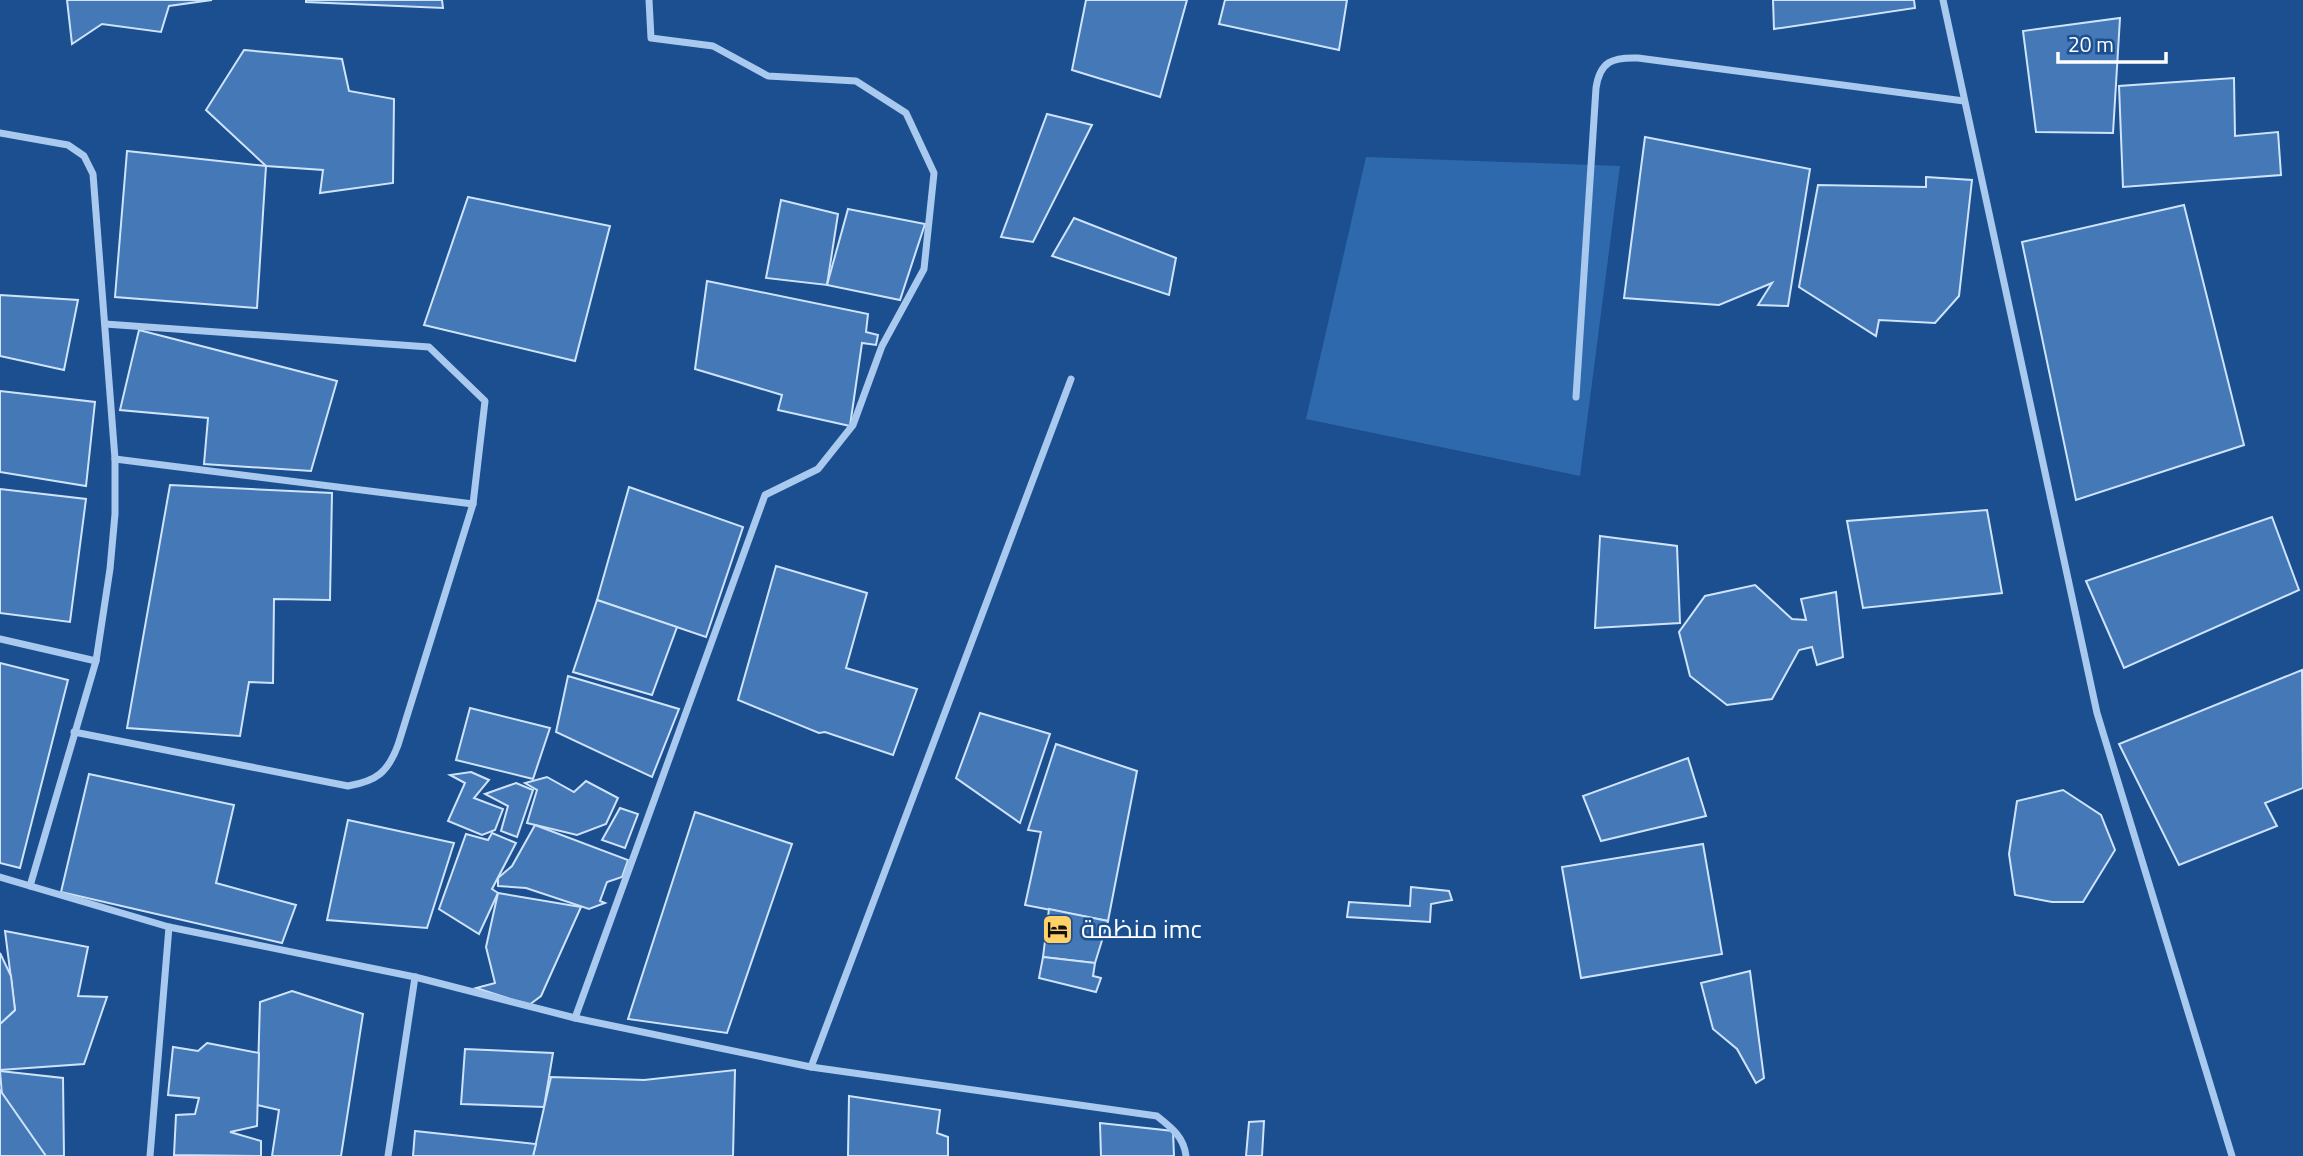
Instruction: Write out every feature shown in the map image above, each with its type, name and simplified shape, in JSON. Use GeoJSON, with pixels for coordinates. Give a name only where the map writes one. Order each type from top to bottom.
{"type":"FeatureCollection","features":[{"type":"Feature","properties":{"kind":"street"},"geometry":{"type":"LineString","coordinates":[[575,1018],[765,495],[818,469],[853,425],[882,345],[924,269],[934,173],[906,113],[856,81],[768,76],[713,46],[651,38],[649,0]]}},
{"type":"Feature","properties":{"kind":"street"},"geometry":{"type":"LineString","coordinates":[[1943,0],[2097,713],[2232,1156]]}},
{"type":"Feature","properties":{"kind":"street"},"geometry":{"type":"LineString","coordinates":[[1576,397],[1596,88],[1598,73],[1609,62],[1624,57],[1638,58],[1964,101]]}},
{"type":"Feature","properties":{"kind":"street"},"geometry":{"type":"LineString","coordinates":[[0,133],[68,145],[84,156],[93,174],[115,459],[115,514],[110,569],[96,661],[30,886]]}},
{"type":"Feature","properties":{"kind":"street"},"geometry":{"type":"LineString","coordinates":[[74,732],[348,786],[365,783],[380,775],[392,761],[473,504],[485,401],[429,347],[105,324]]}},
{"type":"Feature","properties":{"kind":"street"},"geometry":{"type":"LineString","coordinates":[[811,1067],[1071,379]]}},
{"type":"Feature","properties":{"kind":"street"},"geometry":{"type":"LineString","coordinates":[[115,459],[473,504]]}},
{"type":"Feature","properties":{"kind":"street"},"geometry":{"type":"LineString","coordinates":[[0,639],[96,661]]}},
{"type":"Feature","properties":{"kind":"street"},"geometry":{"type":"LineString","coordinates":[[0,877],[169,927],[415,977],[575,1018],[811,1067],[1157,1116],[1174,1129],[1185,1148],[1186,1156]]}},
{"type":"Feature","properties":{"kind":"street"},"geometry":{"type":"LineString","coordinates":[[150,1156],[169,927]]}},
{"type":"Feature","properties":{"kind":"street"},"geometry":{"type":"LineString","coordinates":[[388,1156],[415,977]]}},
{"type":"Feature","properties":{"kind":"shaded area"},"geometry":{"type":"Polygon","coordinates":[[[1366,157],[1620,166],[1580,476],[1306,419],[1366,157]]]}},
{"type":"Feature","properties":{"kind":"building"},"geometry":{"type":"Polygon","coordinates":[[[67,0],[212,0],[169,6],[161,32],[102,24],[72,44],[67,0]]]}},
{"type":"Feature","properties":{"kind":"building"},"geometry":{"type":"Polygon","coordinates":[[[442,0],[443,8],[306,2],[442,0]]]}},
{"type":"Feature","properties":{"kind":"building"},"geometry":{"type":"Polygon","coordinates":[[[1086,0],[1187,0],[1160,97],[1072,70],[1086,0]]]}},
{"type":"Feature","properties":{"kind":"building"},"geometry":{"type":"Polygon","coordinates":[[[1225,0],[1347,0],[1339,50],[1219,24],[1225,0]]]}},
{"type":"Feature","properties":{"kind":"building"},"geometry":{"type":"Polygon","coordinates":[[[1773,0],[1914,0],[1915,8],[1774,29],[1773,0]]]}},
{"type":"Feature","properties":{"kind":"building"},"geometry":{"type":"Polygon","coordinates":[[[2120,18],[2113,133],[2036,132],[2023,31],[2120,18]]]}},
{"type":"Feature","properties":{"kind":"building"},"geometry":{"type":"Polygon","coordinates":[[[244,50],[342,59],[349,91],[394,99],[393,183],[320,193],[323,170],[266,166],[206,110],[244,50]]]}},
{"type":"Feature","properties":{"kind":"building"},"geometry":{"type":"Polygon","coordinates":[[[2234,78],[2235,136],[2278,132],[2281,175],[2123,187],[2119,86],[2234,78]]]}},
{"type":"Feature","properties":{"kind":"building"},"geometry":{"type":"Polygon","coordinates":[[[1047,114],[1092,125],[1033,242],[1001,237],[1047,114]]]}},
{"type":"Feature","properties":{"kind":"building"},"geometry":{"type":"Polygon","coordinates":[[[1645,137],[1810,169],[1788,306],[1758,305],[1772,283],[1719,305],[1624,298],[1645,137]]]}},
{"type":"Feature","properties":{"kind":"building"},"geometry":{"type":"Polygon","coordinates":[[[127,151],[266,166],[257,308],[115,297],[127,151]]]}},
{"type":"Feature","properties":{"kind":"building"},"geometry":{"type":"Polygon","coordinates":[[[1926,177],[1972,180],[1959,296],[1935,323],[1879,320],[1876,336],[1799,287],[1818,185],[1926,187],[1926,177]]]}},
{"type":"Feature","properties":{"kind":"building"},"geometry":{"type":"Polygon","coordinates":[[[468,197],[610,226],[575,361],[424,325],[468,197]]]}},
{"type":"Feature","properties":{"kind":"building"},"geometry":{"type":"Polygon","coordinates":[[[781,200],[838,214],[827,285],[766,278],[781,200]]]}},
{"type":"Feature","properties":{"kind":"building"},"geometry":{"type":"Polygon","coordinates":[[[2184,205],[2244,445],[2076,500],[2022,242],[2184,205]]]}},
{"type":"Feature","properties":{"kind":"building"},"geometry":{"type":"Polygon","coordinates":[[[848,209],[925,224],[900,300],[827,285],[848,209]]]}},
{"type":"Feature","properties":{"kind":"building"},"geometry":{"type":"Polygon","coordinates":[[[1074,218],[1176,258],[1169,295],[1052,256],[1074,218]]]}},
{"type":"Feature","properties":{"kind":"building"},"geometry":{"type":"Polygon","coordinates":[[[707,281],[868,314],[866,332],[878,335],[876,345],[862,343],[850,426],[778,410],[782,395],[695,369],[707,281]]]}},
{"type":"Feature","properties":{"kind":"building"},"geometry":{"type":"Polygon","coordinates":[[[0,295],[78,300],[64,370],[0,356],[0,295]]]}},
{"type":"Feature","properties":{"kind":"building"},"geometry":{"type":"Polygon","coordinates":[[[139,330],[337,381],[311,471],[204,464],[208,418],[120,410],[139,330]]]}},
{"type":"Feature","properties":{"kind":"building"},"geometry":{"type":"Polygon","coordinates":[[[0,391],[95,402],[86,486],[0,472],[0,391]]]}},
{"type":"Feature","properties":{"kind":"building"},"geometry":{"type":"Polygon","coordinates":[[[170,485],[332,493],[330,600],[274,599],[273,683],[249,682],[240,736],[127,728],[170,485]]]}},
{"type":"Feature","properties":{"kind":"building"},"geometry":{"type":"Polygon","coordinates":[[[629,487],[743,527],[706,637],[597,600],[629,487]]]}},
{"type":"Feature","properties":{"kind":"building"},"geometry":{"type":"Polygon","coordinates":[[[0,489],[86,499],[70,622],[0,613],[0,489]]]}},
{"type":"Feature","properties":{"kind":"building"},"geometry":{"type":"Polygon","coordinates":[[[1987,510],[2002,593],[1863,608],[1847,521],[1987,510]]]}},
{"type":"Feature","properties":{"kind":"building"},"geometry":{"type":"Polygon","coordinates":[[[2272,517],[2299,590],[2124,668],[2086,581],[2272,517]]]}},
{"type":"Feature","properties":{"kind":"building"},"geometry":{"type":"Polygon","coordinates":[[[1600,536],[1677,546],[1680,623],[1595,628],[1600,536]]]}},
{"type":"Feature","properties":{"kind":"building"},"geometry":{"type":"Polygon","coordinates":[[[776,566],[867,593],[846,668],[917,689],[893,755],[825,732],[819,733],[738,700],[776,566]]]}},
{"type":"Feature","properties":{"kind":"building"},"geometry":{"type":"Polygon","coordinates":[[[1755,585],[1792,619],[1806,620],[1801,599],[1836,592],[1843,657],[1817,665],[1812,647],[1799,650],[1772,699],[1727,705],[1690,676],[1679,632],[1705,596],[1755,585]]]}},
{"type":"Feature","properties":{"kind":"building"},"geometry":{"type":"Polygon","coordinates":[[[597,600],[677,627],[652,695],[573,672],[597,600]]]}},
{"type":"Feature","properties":{"kind":"building"},"geometry":{"type":"Polygon","coordinates":[[[0,663],[68,680],[20,868],[0,863],[0,663]]]}},
{"type":"Feature","properties":{"kind":"building"},"geometry":{"type":"Polygon","coordinates":[[[2302,670],[2303,788],[2265,803],[2277,826],[2179,865],[2119,744],[2302,670]]]}},
{"type":"Feature","properties":{"kind":"building"},"geometry":{"type":"Polygon","coordinates":[[[568,676],[679,709],[652,777],[556,732],[568,676]]]}},
{"type":"Feature","properties":{"kind":"building"},"geometry":{"type":"Polygon","coordinates":[[[470,708],[550,728],[533,779],[456,760],[470,708]]]}},
{"type":"Feature","properties":{"kind":"building"},"geometry":{"type":"Polygon","coordinates":[[[980,713],[1050,734],[1020,823],[956,778],[980,713]]]}},
{"type":"Feature","properties":{"kind":"building"},"geometry":{"type":"Polygon","coordinates":[[[1056,744],[1137,771],[1108,921],[1025,905],[1041,832],[1028,830],[1056,744]]]}},
{"type":"Feature","properties":{"kind":"building"},"geometry":{"type":"Polygon","coordinates":[[[1688,758],[1706,816],[1601,841],[1583,796],[1688,758]]]}},
{"type":"Feature","properties":{"kind":"building"},"geometry":{"type":"Polygon","coordinates":[[[471,772],[489,780],[474,798],[503,809],[495,830],[482,835],[448,821],[465,783],[450,775],[471,772]]]}},
{"type":"Feature","properties":{"kind":"building"},"geometry":{"type":"Polygon","coordinates":[[[89,774],[234,805],[216,883],[296,905],[282,943],[61,892],[89,774]]]}},
{"type":"Feature","properties":{"kind":"building"},"geometry":{"type":"Polygon","coordinates":[[[547,777],[574,792],[586,781],[618,798],[606,824],[577,835],[527,823],[537,790],[525,783],[547,777]]]}},
{"type":"Feature","properties":{"kind":"building"},"geometry":{"type":"Polygon","coordinates":[[[516,783],[533,790],[517,837],[501,831],[508,806],[485,794],[516,783]]]}},
{"type":"Feature","properties":{"kind":"building"},"geometry":{"type":"Polygon","coordinates":[[[2063,790],[2101,815],[2115,850],[2083,902],[2052,902],[2015,895],[2009,854],[2017,801],[2063,790]]]}},
{"type":"Feature","properties":{"kind":"building"},"geometry":{"type":"Polygon","coordinates":[[[620,808],[638,814],[625,848],[602,840],[620,808]]]}},
{"type":"Feature","properties":{"kind":"building"},"geometry":{"type":"Polygon","coordinates":[[[695,812],[792,844],[727,1033],[628,1019],[695,812]]]}},
{"type":"Feature","properties":{"kind":"building"},"geometry":{"type":"Polygon","coordinates":[[[348,820],[454,843],[427,928],[327,920],[348,820]]]}},
{"type":"Feature","properties":{"kind":"building"},"geometry":{"type":"Polygon","coordinates":[[[535,825],[628,860],[622,877],[607,882],[600,901],[605,903],[589,909],[526,888],[498,886],[498,878],[512,866],[535,825]]]}},
{"type":"Feature","properties":{"kind":"building"},"geometry":{"type":"Polygon","coordinates":[[[492,833],[516,843],[492,889],[498,893],[479,934],[439,909],[466,834],[488,840],[492,833]]]}},
{"type":"Feature","properties":{"kind":"building"},"geometry":{"type":"Polygon","coordinates":[[[1703,844],[1722,954],[1581,978],[1562,867],[1703,844]]]}},
{"type":"Feature","properties":{"kind":"building"},"geometry":{"type":"Polygon","coordinates":[[[1411,887],[1449,891],[1452,900],[1431,904],[1430,922],[1347,917],[1349,902],[1410,906],[1411,887]]]}},
{"type":"Feature","properties":{"kind":"building"},"geometry":{"type":"Polygon","coordinates":[[[498,893],[581,907],[541,996],[529,1005],[476,988],[495,983],[486,947],[498,893]]]}},
{"type":"Feature","properties":{"kind":"building"},"geometry":{"type":"Polygon","coordinates":[[[1049,909],[1108,921],[1095,963],[1043,957],[1049,909]]]}},
{"type":"Feature","properties":{"kind":"building"},"geometry":{"type":"Polygon","coordinates":[[[5,931],[88,947],[78,996],[107,997],[84,1064],[0,1070],[0,1024],[15,1010],[5,931]]]}},
{"type":"Feature","properties":{"kind":"building"},"geometry":{"type":"Polygon","coordinates":[[[0,953],[11,976],[15,1010],[0,1024],[0,953]]]}},
{"type":"Feature","properties":{"kind":"building"},"geometry":{"type":"Polygon","coordinates":[[[1043,957],[1095,963],[1093,976],[1101,978],[1096,992],[1039,978],[1043,957]]]}},
{"type":"Feature","properties":{"kind":"building"},"geometry":{"type":"Polygon","coordinates":[[[1750,971],[1764,1078],[1756,1083],[1737,1049],[1713,1029],[1701,983],[1750,971]]]}},
{"type":"Feature","properties":{"kind":"building"},"geometry":{"type":"Polygon","coordinates":[[[292,991],[363,1014],[341,1156],[272,1156],[279,1110],[257,1105],[260,1002],[292,991]]]}},
{"type":"Feature","properties":{"kind":"building"},"geometry":{"type":"Polygon","coordinates":[[[207,1043],[259,1053],[257,1126],[230,1132],[261,1141],[261,1156],[174,1155],[176,1115],[195,1114],[199,1098],[168,1095],[173,1047],[198,1051],[207,1043]]]}},
{"type":"Feature","properties":{"kind":"building"},"geometry":{"type":"Polygon","coordinates":[[[465,1049],[553,1053],[544,1107],[461,1104],[465,1049]]]}},
{"type":"Feature","properties":{"kind":"building"},"geometry":{"type":"Polygon","coordinates":[[[735,1070],[733,1156],[533,1156],[551,1077],[644,1080],[735,1070]]]}},
{"type":"Feature","properties":{"kind":"building"},"geometry":{"type":"Polygon","coordinates":[[[0,1071],[63,1078],[64,1156],[7,1156],[0,1071]]]}},
{"type":"Feature","properties":{"kind":"building"},"geometry":{"type":"Polygon","coordinates":[[[0,1090],[46,1156],[0,1156],[0,1090]]]}},
{"type":"Feature","properties":{"kind":"building"},"geometry":{"type":"Polygon","coordinates":[[[849,1096],[940,1110],[937,1133],[948,1137],[948,1156],[848,1156],[849,1096]]]}},
{"type":"Feature","properties":{"kind":"building"},"geometry":{"type":"Polygon","coordinates":[[[1264,1121],[1262,1156],[1246,1156],[1249,1122],[1264,1121]]]}},
{"type":"Feature","properties":{"kind":"building"},"geometry":{"type":"Polygon","coordinates":[[[1100,1123],[1173,1131],[1174,1156],[1101,1156],[1100,1123]]]}},
{"type":"Feature","properties":{"kind":"building"},"geometry":{"type":"Polygon","coordinates":[[[415,1131],[536,1144],[533,1156],[413,1156],[415,1131]]]}},
{"type":"Feature","properties":{"kind":"place","name":"منظمة imc"},"geometry":{"type":"Point","coordinates":[1058,929]}}]}
